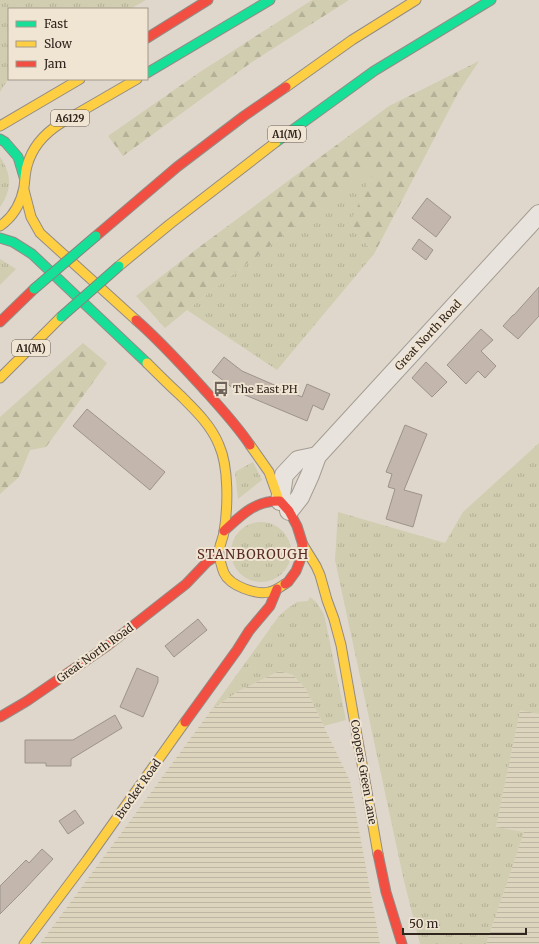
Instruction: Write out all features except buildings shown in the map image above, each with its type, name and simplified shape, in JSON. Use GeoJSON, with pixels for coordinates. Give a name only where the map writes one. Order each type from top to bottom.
{"type":"FeatureCollection","features":[{"type":"Feature","properties":{"kind":"main road"},"geometry":{"type":"LineString","coordinates":[[148,37],[208,0]]}},
{"type":"Feature","properties":{"kind":"main road"},"geometry":{"type":"LineString","coordinates":[[148,72],[270,0]]}},
{"type":"Feature","properties":{"kind":"main road"},"geometry":{"type":"LineString","coordinates":[[0,322],[34,289],[177,167],[244,116],[352,40],[416,0]]}},
{"type":"Feature","properties":{"kind":"main road","name":"A1(M)"},"geometry":{"type":"LineString","coordinates":[[0,378],[61,317],[119,266],[170,224],[290,132],[374,71],[464,16],[494,1]]}},
{"type":"Feature","properties":{"kind":"main road","name":"A6129"},"geometry":{"type":"LineString","coordinates":[[0,126],[78,80]]}},
{"type":"Feature","properties":{"kind":"main road","name":"A6129"},"geometry":{"type":"LineString","coordinates":[[24,177],[27,163],[36,146],[43,137],[59,124],[135,80]]}},
{"type":"Feature","properties":{"kind":"main road"},"geometry":{"type":"LineString","coordinates":[[0,139],[5,142],[18,158],[24,177],[24,190],[31,217],[40,234],[148,330],[187,370],[240,430],[269,472],[283,504],[297,526],[303,545],[301,558],[296,571],[288,582],[269,592],[245,593],[224,573],[219,554],[224,531],[227,486],[224,462],[220,446],[214,434],[202,417],[32,254],[7,239],[0,238]]}},
{"type":"Feature","properties":{"kind":"main road"},"geometry":{"type":"LineString","coordinates":[[0,226],[4,224],[13,214],[20,203],[24,190]]}},
{"type":"Feature","properties":{"kind":"main road"},"geometry":{"type":"LineString","coordinates":[[224,531],[242,514],[256,505],[271,500],[283,504]]}},
{"type":"Feature","properties":{"kind":"main road","name":"Coopers Green Lane"},"geometry":{"type":"LineString","coordinates":[[303,545],[320,574],[341,645],[374,834],[386,892],[402,944]]}},
{"type":"Feature","properties":{"kind":"main road","name":"Great North Road"},"geometry":{"type":"LineString","coordinates":[[0,717],[27,701],[107,646],[186,584],[207,562],[219,554]]}},
{"type":"Feature","properties":{"kind":"main road"},"geometry":{"type":"LineString","coordinates":[[216,581],[230,580]]}},
{"type":"Feature","properties":{"kind":"main road"},"geometry":{"type":"LineString","coordinates":[[288,582],[300,585]]}},
{"type":"Feature","properties":{"kind":"main road"},"geometry":{"type":"LineString","coordinates":[[186,584],[199,583]]}},
{"type":"Feature","properties":{"kind":"main road","name":"Brocket Road"},"geometry":{"type":"LineString","coordinates":[[24,944],[87,860],[249,631],[270,606],[277,589]]}},
{"type":"Feature","properties":{"kind":"main road"},"geometry":{"type":"LineString","coordinates":[[315,592],[327,600]]}},
{"type":"Feature","properties":{"kind":"main road","name":"Brocket Road"},"geometry":{"type":"LineString","coordinates":[[249,631],[250,616]]}},
{"type":"Feature","properties":{"kind":"street","name":"Great North Road"},"geometry":{"type":"LineString","coordinates":[[283,504],[284,476],[298,460],[317,456],[539,214]]}},
{"type":"Feature","properties":{"kind":"shaded area"},"geometry":{"type":"Polygon","coordinates":[[[279,671],[293,675],[306,689],[350,781],[380,944],[40,944],[212,709],[237,692],[279,671]]]}},
{"type":"Feature","properties":{"kind":"shaded area"},"geometry":{"type":"Polygon","coordinates":[[[520,709],[539,714],[539,944],[486,944],[524,832],[496,828],[520,709]]]}},
{"type":"Feature","properties":{"kind":"green space"},"geometry":{"type":"Polygon","coordinates":[[[0,0],[146,0],[132,8],[8,8],[8,80],[0,92],[0,0]]]}},
{"type":"Feature","properties":{"kind":"green space"},"geometry":{"type":"Polygon","coordinates":[[[312,0],[349,0],[252,62],[123,156],[108,136],[200,72],[312,0]]]}},
{"type":"Feature","properties":{"kind":"green space"},"geometry":{"type":"Polygon","coordinates":[[[479,61],[458,93],[374,254],[350,223],[377,163],[165,328],[136,296],[389,106],[479,61]]]}},
{"type":"Feature","properties":{"kind":"green space"},"geometry":{"type":"Polygon","coordinates":[[[0,157],[7,170],[9,182],[7,194],[0,207],[0,157]]]}},
{"type":"Feature","properties":{"kind":"green space"},"geometry":{"type":"Polygon","coordinates":[[[378,162],[350,223],[374,254],[277,370],[187,310],[378,162]]]}},
{"type":"Feature","properties":{"kind":"green space"},"geometry":{"type":"Polygon","coordinates":[[[0,259],[16,269],[0,285],[0,259]]]}},
{"type":"Feature","properties":{"kind":"green space"},"geometry":{"type":"Polygon","coordinates":[[[83,343],[107,363],[46,447],[30,450],[19,477],[0,494],[0,417],[83,343]]]}},
{"type":"Feature","properties":{"kind":"green space"},"geometry":{"type":"Polygon","coordinates":[[[539,443],[539,714],[520,710],[496,827],[524,832],[486,944],[420,944],[404,881],[335,560],[338,512],[445,543],[463,512],[539,443]]]}},
{"type":"Feature","properties":{"kind":"green space"},"geometry":{"type":"Polygon","coordinates":[[[253,462],[262,480],[238,499],[235,472],[253,462]]]}},
{"type":"Feature","properties":{"kind":"green space"},"geometry":{"type":"Polygon","coordinates":[[[261,522],[278,527],[286,535],[291,552],[286,569],[278,577],[261,582],[244,577],[236,569],[231,552],[236,535],[244,527],[261,522]]]}},
{"type":"Feature","properties":{"kind":"green space"},"geometry":{"type":"Polygon","coordinates":[[[310,597],[316,602],[324,614],[346,720],[324,726],[306,689],[293,675],[279,671],[237,692],[212,709],[279,616],[297,602],[308,601],[310,597]]]}},
{"type":"Feature","properties":{"kind":"traffic: fast"},"geometry":{"type":"LineString","coordinates":[[148,72],[270,0]]}},
{"type":"Feature","properties":{"kind":"traffic: fast"},"geometry":{"type":"LineString","coordinates":[[276,142],[374,71],[491,0]]}},
{"type":"Feature","properties":{"kind":"traffic: fast"},"geometry":{"type":"LineString","coordinates":[[0,139],[5,142],[18,157],[24,177]]}},
{"type":"Feature","properties":{"kind":"traffic: fast"},"geometry":{"type":"LineString","coordinates":[[34,289],[96,236]]}},
{"type":"Feature","properties":{"kind":"traffic: fast"},"geometry":{"type":"LineString","coordinates":[[0,238],[13,242],[32,254],[147,363]]}},
{"type":"Feature","properties":{"kind":"traffic: fast"},"geometry":{"type":"LineString","coordinates":[[61,317],[119,266]]}},
{"type":"Feature","properties":{"kind":"traffic: slow"},"geometry":{"type":"LineString","coordinates":[[286,87],[352,40],[416,0]]}},
{"type":"Feature","properties":{"kind":"traffic: slow"},"geometry":{"type":"LineString","coordinates":[[0,126],[78,80]]}},
{"type":"Feature","properties":{"kind":"traffic: slow"},"geometry":{"type":"LineString","coordinates":[[0,226],[13,214],[19,204],[23,193],[26,169],[29,159],[40,141],[61,123],[135,80]]}},
{"type":"Feature","properties":{"kind":"traffic: slow"},"geometry":{"type":"LineString","coordinates":[[119,266],[170,224],[276,142]]}},
{"type":"Feature","properties":{"kind":"traffic: slow"},"geometry":{"type":"LineString","coordinates":[[24,190],[31,217],[40,233],[136,320]]}},
{"type":"Feature","properties":{"kind":"traffic: slow"},"geometry":{"type":"LineString","coordinates":[[0,378],[61,317]]}},
{"type":"Feature","properties":{"kind":"traffic: slow"},"geometry":{"type":"LineString","coordinates":[[147,363],[202,418],[212,431],[219,445],[225,464],[227,487],[225,522],[219,555],[220,562],[227,578],[237,586],[251,591],[264,593],[277,589],[285,584]]}},
{"type":"Feature","properties":{"kind":"traffic: slow"},"geometry":{"type":"LineString","coordinates":[[250,445],[269,472],[279,500]]}},
{"type":"Feature","properties":{"kind":"traffic: slow"},"geometry":{"type":"LineString","coordinates":[[303,545],[320,575],[341,645],[378,854]]}},
{"type":"Feature","properties":{"kind":"traffic: slow"},"geometry":{"type":"LineString","coordinates":[[24,944],[87,860],[185,722]]}},
{"type":"Feature","properties":{"kind":"traffic: jam"},"geometry":{"type":"LineString","coordinates":[[148,37],[208,0]]}},
{"type":"Feature","properties":{"kind":"traffic: jam"},"geometry":{"type":"LineString","coordinates":[[96,236],[177,167],[244,116],[286,87]]}},
{"type":"Feature","properties":{"kind":"traffic: jam"},"geometry":{"type":"LineString","coordinates":[[0,322],[34,289]]}},
{"type":"Feature","properties":{"kind":"traffic: jam"},"geometry":{"type":"LineString","coordinates":[[136,320],[201,386],[233,422],[250,445]]}},
{"type":"Feature","properties":{"kind":"traffic: jam"},"geometry":{"type":"LineString","coordinates":[[224,531],[243,514],[256,506],[271,501],[280,501],[289,511],[297,526],[303,545],[301,558],[296,571],[285,584]]}},
{"type":"Feature","properties":{"kind":"traffic: jam"},"geometry":{"type":"LineString","coordinates":[[0,717],[27,701],[107,646],[186,584],[207,562],[219,554]]}},
{"type":"Feature","properties":{"kind":"traffic: jam"},"geometry":{"type":"LineString","coordinates":[[185,722],[249,631],[270,606],[277,589]]}},
{"type":"Feature","properties":{"kind":"traffic: jam"},"geometry":{"type":"LineString","coordinates":[[378,854],[386,892],[402,944]]}},
{"type":"Feature","properties":{"kind":"place","name":"The East PH"},"geometry":{"type":"Point","coordinates":[221,389]}},
{"type":"Feature","properties":{"kind":"district","name":"STANBOROUGH"},"geometry":{"type":"Point","coordinates":[253,554]}}]}
